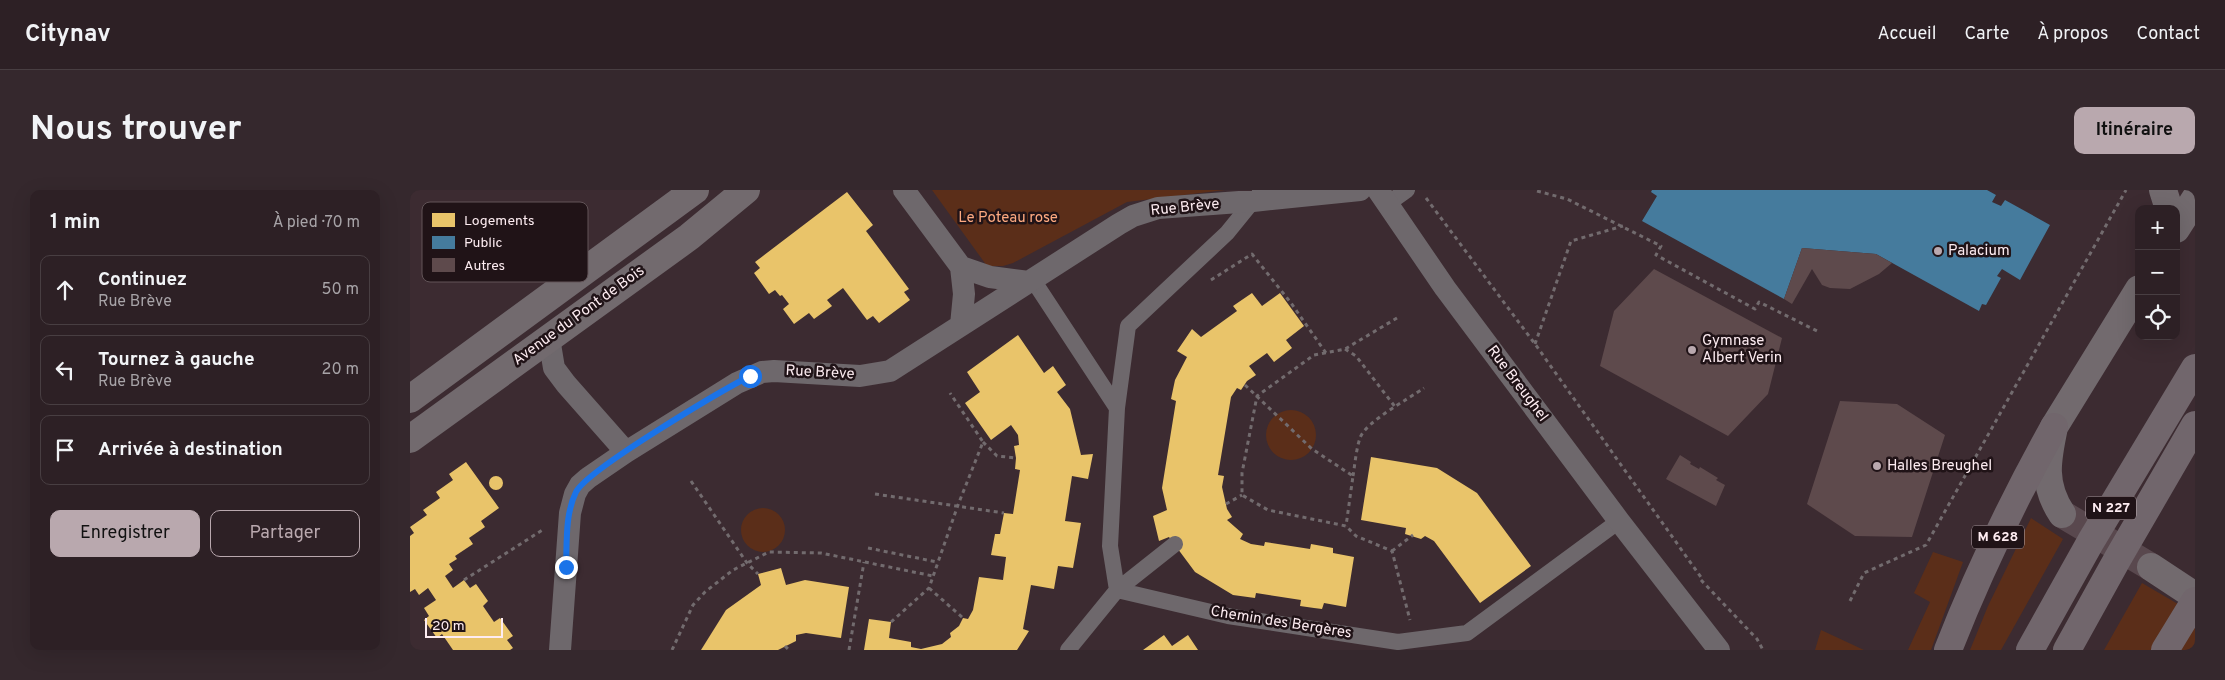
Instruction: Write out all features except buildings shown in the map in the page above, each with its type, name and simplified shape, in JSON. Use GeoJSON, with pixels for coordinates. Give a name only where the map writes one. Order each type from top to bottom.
{"type":"FeatureCollection","features":[{"type":"Feature","properties":{"kind":"highway","name":"N 227"},"geometry":{"type":"LineString","coordinates":[[2030,650],[2091,541],[2195,368]]}},
{"type":"Feature","properties":{"kind":"highway","name":"N 227"},"geometry":{"type":"LineString","coordinates":[[2067,650],[2195,425]]}},
{"type":"Feature","properties":{"kind":"highway","name":"M 628"},"geometry":{"type":"LineString","coordinates":[[1948,650],[1966,604],[2017,496],[2054,426]]}},
{"type":"Feature","properties":{"kind":"highway"},"geometry":{"type":"LineString","coordinates":[[2165,650],[2195,601]]}},
{"type":"Feature","properties":{"kind":"main road"},"geometry":{"type":"LineString","coordinates":[[588,268],[695,190]]}},
{"type":"Feature","properties":{"kind":"main road","name":"Avenue du Pont de Bois"},"geometry":{"type":"LineString","coordinates":[[410,439],[688,237],[746,190]]}},
{"type":"Feature","properties":{"kind":"main road"},"geometry":{"type":"LineString","coordinates":[[2163,190],[2168,205]]}},
{"type":"Feature","properties":{"kind":"main road"},"geometry":{"type":"LineString","coordinates":[[2180,223],[2195,199]]}},
{"type":"Feature","properties":{"kind":"main road"},"geometry":{"type":"LineString","coordinates":[[549,338],[557,304],[569,282]]}},
{"type":"Feature","properties":{"kind":"main road"},"geometry":{"type":"LineString","coordinates":[[410,399],[569,282]]}},
{"type":"Feature","properties":{"kind":"main road","name":"M 628"},"geometry":{"type":"LineString","coordinates":[[2054,426],[2135,295]]}},
{"type":"Feature","properties":{"kind":"main road"},"geometry":{"type":"LineString","coordinates":[[2054,426],[2049,451],[2048,486],[2053,500],[2062,514]]}},
{"type":"Feature","properties":{"kind":"main road"},"geometry":{"type":"LineString","coordinates":[[2151,567],[2195,596]]}},
{"type":"Feature","properties":{"kind":"street"},"geometry":{"type":"LineString","coordinates":[[904,190],[960,268],[964,294],[960,325]]}},
{"type":"Feature","properties":{"kind":"street","name":"Rue Brève"},"geometry":{"type":"LineString","coordinates":[[560,650],[570,513],[580,485],[626,452],[750,376],[774,371],[860,376],[890,372],[1119,224],[1158,208],[1360,190]]}},
{"type":"Feature","properties":{"kind":"street"},"geometry":{"type":"LineString","coordinates":[[1382,197],[1407,190]]}},
{"type":"Feature","properties":{"kind":"street","name":"Rue Breughel"},"geometry":{"type":"LineString","coordinates":[[1382,197],[1445,288],[1618,521],[1719,650]]}},
{"type":"Feature","properties":{"kind":"street"},"geometry":{"type":"LineString","coordinates":[[1117,590],[1110,546],[1118,408],[1128,326],[1227,233],[1253,201]]}},
{"type":"Feature","properties":{"kind":"street"},"geometry":{"type":"LineString","coordinates":[[960,268],[990,276],[1031,281],[1118,408]]}},
{"type":"Feature","properties":{"kind":"street"},"geometry":{"type":"LineString","coordinates":[[549,338],[554,368],[626,452]]}},
{"type":"Feature","properties":{"kind":"street","name":"Chemin des Bergères"},"geometry":{"type":"LineString","coordinates":[[1117,590],[1228,616],[1398,642],[1467,633],[1618,521]]}},
{"type":"Feature","properties":{"kind":"street"},"geometry":{"type":"LineString","coordinates":[[1068,650],[1117,590],[1175,544]]}},
{"type":"Feature","properties":{"kind":"path"},"geometry":{"type":"LineString","coordinates":[[1850,601],[1864,573],[1926,545],[2126,190]]}},
{"type":"Feature","properties":{"kind":"path"},"geometry":{"type":"LineString","coordinates":[[1537,191],[1567,199],[1661,246],[1656,256],[1746,305],[1755,309],[1759,302],[1819,332]]}},
{"type":"Feature","properties":{"kind":"path"},"geometry":{"type":"LineString","coordinates":[[1425,198],[1504,307],[1535,344],[1703,580],[1757,639],[1763,650]]}},
{"type":"Feature","properties":{"kind":"path"},"geometry":{"type":"LineString","coordinates":[[1535,344],[1571,241],[1623,226]]}},
{"type":"Feature","properties":{"kind":"path"},"geometry":{"type":"LineString","coordinates":[[1176,281],[1187,295],[1252,254],[1291,303],[1326,353]]}},
{"type":"Feature","properties":{"kind":"path"},"geometry":{"type":"LineString","coordinates":[[1242,495],[1242,473],[1257,396],[1314,355],[1345,349],[1397,318]]}},
{"type":"Feature","properties":{"kind":"path"},"geometry":{"type":"LineString","coordinates":[[1345,349],[1356,356],[1396,408]]}},
{"type":"Feature","properties":{"kind":"path"},"geometry":{"type":"LineString","coordinates":[[1245,385],[1312,449],[1353,476]]}},
{"type":"Feature","properties":{"kind":"path"},"geometry":{"type":"LineString","coordinates":[[1346,526],[1360,436],[1384,413],[1396,408],[1424,388]]}},
{"type":"Feature","properties":{"kind":"path"},"geometry":{"type":"LineString","coordinates":[[950,393],[983,442],[998,456],[1016,458]]}},
{"type":"Feature","properties":{"kind":"path"},"geometry":{"type":"LineString","coordinates":[[891,622],[928,588],[983,442]]}},
{"type":"Feature","properties":{"kind":"path"},"geometry":{"type":"LineString","coordinates":[[691,481],[747,563],[758,574]]}},
{"type":"Feature","properties":{"kind":"path"},"geometry":{"type":"LineString","coordinates":[[875,494],[1004,513]]}},
{"type":"Feature","properties":{"kind":"path"},"geometry":{"type":"LineString","coordinates":[[1226,504],[1242,495]]}},
{"type":"Feature","properties":{"kind":"path"},"geometry":{"type":"LineString","coordinates":[[1242,495],[1268,510],[1346,526],[1356,536],[1392,551]]}},
{"type":"Feature","properties":{"kind":"path"},"geometry":{"type":"LineString","coordinates":[[464,580],[570,513]]}},
{"type":"Feature","properties":{"kind":"path"},"geometry":{"type":"LineString","coordinates":[[1392,551],[1413,535]]}},
{"type":"Feature","properties":{"kind":"path"},"geometry":{"type":"LineString","coordinates":[[868,548],[937,562]]}},
{"type":"Feature","properties":{"kind":"path"},"geometry":{"type":"LineString","coordinates":[[1392,551],[1415,640]]}},
{"type":"Feature","properties":{"kind":"path"},"geometry":{"type":"LineString","coordinates":[[672,650],[694,605],[705,592],[732,570],[770,552],[821,553],[933,576]]}},
{"type":"Feature","properties":{"kind":"path"},"geometry":{"type":"LineString","coordinates":[[849,650],[864,562]]}},
{"type":"Feature","properties":{"kind":"path"},"geometry":{"type":"LineString","coordinates":[[1661,574],[1703,580]]}},
{"type":"Feature","properties":{"kind":"path"},"geometry":{"type":"LineString","coordinates":[[928,588],[963,618]]}},
{"type":"Feature","properties":{"kind":"path"},"geometry":{"type":"LineString","coordinates":[[785,646],[789,650]]}},
{"type":"Feature","properties":{"kind":"green space","name":"Le Poteau rose"},"geometry":{"type":"Polygon","coordinates":[[[932,190],[1225,190],[1127,202],[1013,263],[1003,266],[987,266],[932,190]]]}},
{"type":"Feature","properties":{"kind":"green space"},"geometry":{"type":"Polygon","coordinates":[[[1291,410],[1300,412],[1311,421],[1316,435],[1314,444],[1305,455],[1291,460],[1282,458],[1271,449],[1266,435],[1268,426],[1277,415],[1291,410]]]}},
{"type":"Feature","properties":{"kind":"green space"},"geometry":{"type":"Polygon","coordinates":[[[767,508],[779,514],[784,521],[784,539],[779,546],[772,551],[759,552],[747,546],[742,539],[741,526],[747,514],[754,509],[767,508]]]}},
{"type":"Feature","properties":{"kind":"green space"},"geometry":{"type":"Polygon","coordinates":[[[2031,518],[2063,539],[2001,650],[1970,650],[1988,606],[2031,518]]]}},
{"type":"Feature","properties":{"kind":"green space"},"geometry":{"type":"Polygon","coordinates":[[[1933,552],[1963,562],[1931,650],[1908,650],[1930,602],[1914,593],[1933,552]]]}},
{"type":"Feature","properties":{"kind":"green space"},"geometry":{"type":"Polygon","coordinates":[[[2142,583],[2195,614],[2195,650],[2104,650],[2142,583]]]}},
{"type":"Feature","properties":{"kind":"green space"},"geometry":{"type":"Polygon","coordinates":[[[1821,630],[1864,650],[1815,650],[1821,630]]]}},
{"type":"Feature","properties":{"kind":"tunnel"},"geometry":{"type":"LineString","coordinates":[[2062,514],[2151,567]]}},
{"type":"Feature","properties":{"kind":"place","name":"Palacium"},"geometry":{"type":"Point","coordinates":[1938,251]}},
{"type":"Feature","properties":{"kind":"place","name":"Gymnase Albert Verin"},"geometry":{"type":"Point","coordinates":[1692,350]}},
{"type":"Feature","properties":{"kind":"place","name":"Halles Breughel"},"geometry":{"type":"Point","coordinates":[1877,466]}},
{"type":"Feature","properties":{"kind":"route"},"geometry":{"type":"LineString","coordinates":[[566,567],[570,513],[575,494],[580,485],[626,452],[750,376]]}}]}
